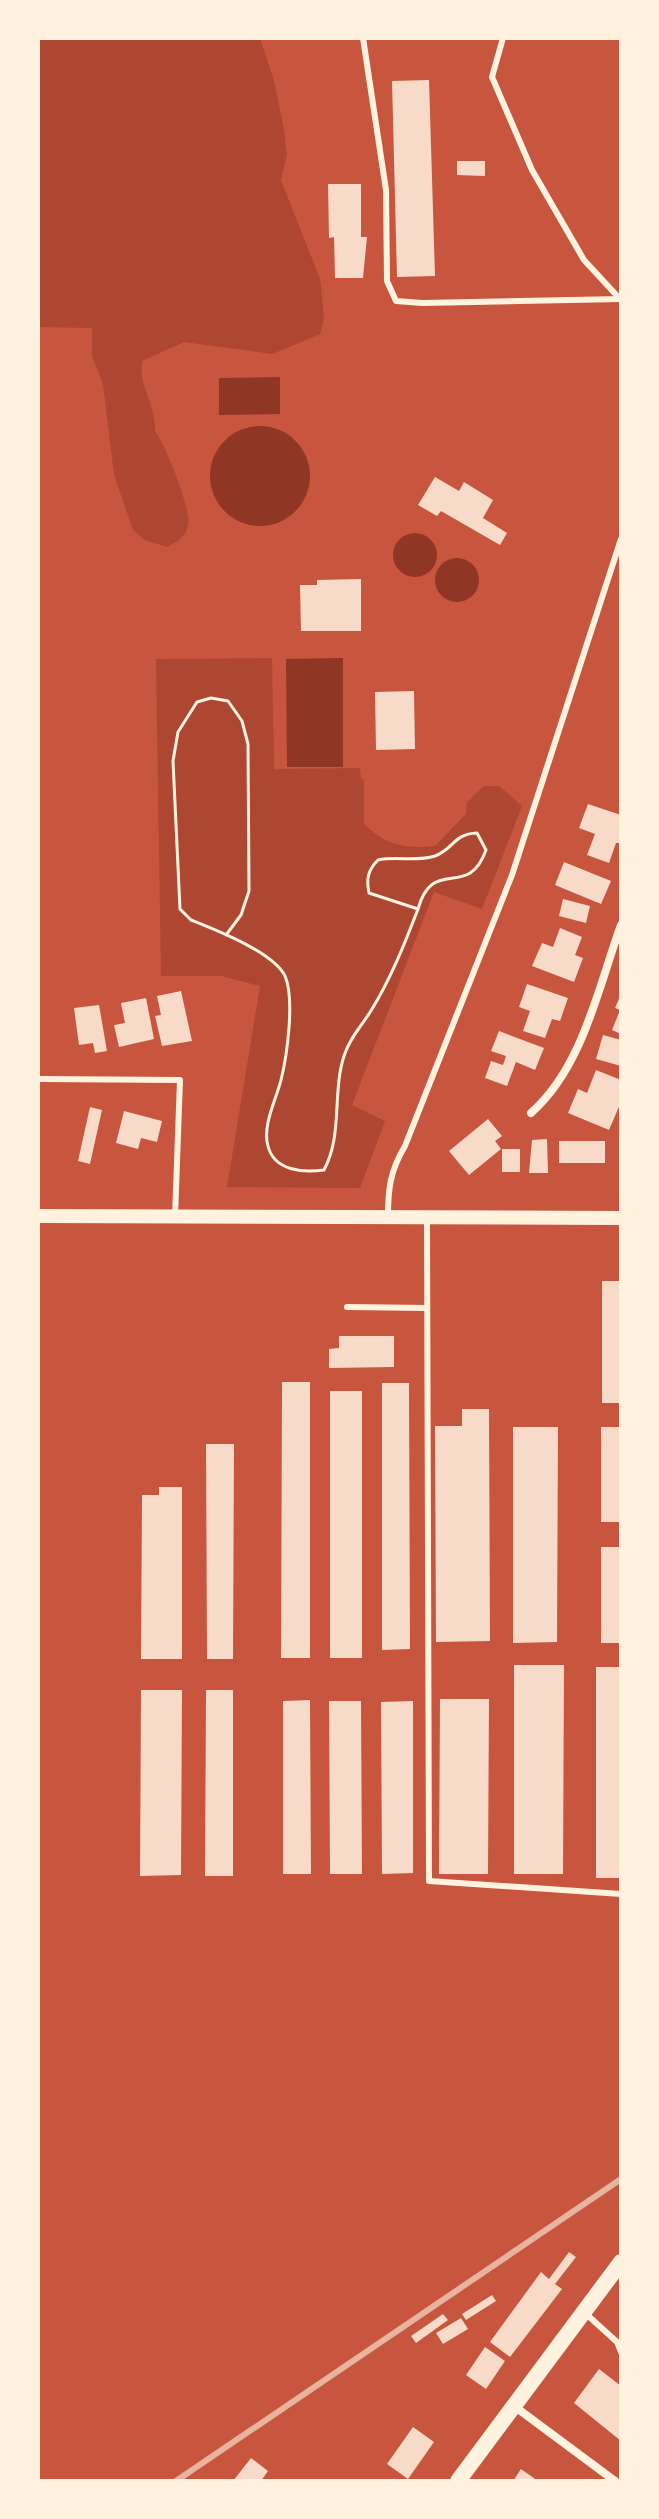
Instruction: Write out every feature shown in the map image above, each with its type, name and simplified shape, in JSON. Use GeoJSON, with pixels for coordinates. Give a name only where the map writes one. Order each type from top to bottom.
{"type":"FeatureCollection","features":[{"type":"Feature","properties":{"kind":"main road"},"geometry":{"type":"LineString","coordinates":[[458,2481],[621,2262]]}},
{"type":"Feature","properties":{"kind":"street"},"geometry":{"type":"LineString","coordinates":[[531,1113],[552,1094],[573,1058],[621,925]]}},
{"type":"Feature","properties":{"kind":"street"},"geometry":{"type":"LineString","coordinates":[[38,1216],[621,1218]]}},
{"type":"Feature","properties":{"kind":"street"},"geometry":{"type":"LineString","coordinates":[[514,2406],[615,2481]]}},
{"type":"Feature","properties":{"kind":"lane"},"geometry":{"type":"LineString","coordinates":[[363,38],[386,190],[387,281],[396,301],[620,299]]}},
{"type":"Feature","properties":{"kind":"lane"},"geometry":{"type":"LineString","coordinates":[[503,38],[492,77],[532,170],[584,260],[620,299]]}},
{"type":"Feature","properties":{"kind":"lane"},"geometry":{"type":"LineString","coordinates":[[388,1217],[388,1183],[393,1167],[405,1146],[512,875],[621,539]]}},
{"type":"Feature","properties":{"kind":"lane"},"geometry":{"type":"LineString","coordinates":[[38,1079],[180,1080],[175,1217]]}},
{"type":"Feature","properties":{"kind":"lane"},"geometry":{"type":"LineString","coordinates":[[427,1217],[429,1881],[621,1894]]}},
{"type":"Feature","properties":{"kind":"lane"},"geometry":{"type":"LineString","coordinates":[[347,1307],[427,1308]]}},
{"type":"Feature","properties":{"kind":"lane"},"geometry":{"type":"LineString","coordinates":[[584,2312],[617,2342],[621,2352]]}},
{"type":"Feature","properties":{"kind":"path"},"geometry":{"type":"LineString","coordinates":[[226,935],[241,915],[249,891],[248,744],[242,721],[228,701],[211,698],[197,702],[178,732],[173,761],[180,909],[191,920],[226,935],[277,964],[286,979],[289,1023],[282,1078],[268,1123],[267,1145],[274,1159],[292,1170],[310,1172],[324,1170],[332,1155],[345,1051],[398,961],[418,909],[423,891],[430,883],[466,876],[480,867],[486,850],[477,833],[462,834],[438,855],[411,860],[387,858],[371,867],[366,881],[369,893],[418,909]]}},
{"type":"Feature","properties":{"kind":"shaded area"},"geometry":{"type":"Polygon","coordinates":[[[38,38],[260,38],[274,81],[287,155],[281,180],[320,279],[324,317],[320,334],[272,354],[184,342],[142,361],[142,378],[153,412],[155,431],[177,477],[188,518],[185,534],[167,547],[145,540],[133,530],[114,475],[103,384],[92,356],[92,328],[38,327],[38,38]]]}},
{"type":"Feature","properties":{"kind":"shaded area"},"geometry":{"type":"Polygon","coordinates":[[[280,377],[280,414],[219,415],[219,378],[280,377]]]}},
{"type":"Feature","properties":{"kind":"shaded area"},"geometry":{"type":"Polygon","coordinates":[[[260,426],[279,429],[296,440],[307,457],[310,476],[307,495],[296,512],[279,523],[260,526],[241,523],[224,512],[213,495],[210,476],[213,457],[224,440],[241,429],[260,426]]]}},
{"type":"Feature","properties":{"kind":"shaded area"},"geometry":{"type":"Polygon","coordinates":[[[415,533],[431,539],[437,555],[431,571],[415,577],[399,571],[393,555],[399,539],[415,533]]]}},
{"type":"Feature","properties":{"kind":"shaded area"},"geometry":{"type":"Polygon","coordinates":[[[457,558],[473,564],[479,580],[473,596],[457,602],[441,596],[435,580],[441,564],[457,558]]]}},
{"type":"Feature","properties":{"kind":"shaded area"},"geometry":{"type":"Polygon","coordinates":[[[272,658],[274,769],[360,768],[361,779],[364,780],[364,824],[380,837],[405,846],[435,846],[466,814],[467,802],[484,786],[499,786],[522,806],[482,909],[434,892],[352,1105],[385,1121],[360,1188],[227,1187],[260,986],[221,976],[161,976],[156,659],[272,658]]]}},
{"type":"Feature","properties":{"kind":"shaded area"},"geometry":{"type":"Polygon","coordinates":[[[343,658],[343,767],[287,767],[286,659],[343,658]]]}},
{"type":"Feature","properties":{"kind":"building"},"geometry":{"type":"Polygon","coordinates":[[[429,80],[435,276],[397,277],[392,81],[429,80]]]}},
{"type":"Feature","properties":{"kind":"building"},"geometry":{"type":"Polygon","coordinates":[[[457,161],[485,161],[485,176],[457,175],[457,161]]]}},
{"type":"Feature","properties":{"kind":"building"},"geometry":{"type":"Polygon","coordinates":[[[328,184],[361,184],[361,237],[367,237],[363,278],[335,278],[334,237],[329,238],[328,184]]]}},
{"type":"Feature","properties":{"kind":"building"},"geometry":{"type":"Polygon","coordinates":[[[435,477],[459,491],[464,482],[493,500],[483,518],[507,533],[500,545],[441,511],[437,516],[418,505],[435,477]]]}},
{"type":"Feature","properties":{"kind":"building"},"geometry":{"type":"Polygon","coordinates":[[[361,579],[361,631],[301,631],[300,585],[317,585],[317,580],[361,579]]]}},
{"type":"Feature","properties":{"kind":"building"},"geometry":{"type":"Polygon","coordinates":[[[414,691],[415,749],[376,750],[375,692],[414,691]]]}},
{"type":"Feature","properties":{"kind":"building"},"geometry":{"type":"Polygon","coordinates":[[[588,804],[621,815],[621,843],[616,843],[609,863],[587,855],[595,834],[579,828],[588,804]]]}},
{"type":"Feature","properties":{"kind":"building"},"geometry":{"type":"Polygon","coordinates":[[[564,862],[611,881],[601,904],[555,885],[564,862]]]}},
{"type":"Feature","properties":{"kind":"building"},"geometry":{"type":"Polygon","coordinates":[[[563,899],[590,906],[586,923],[559,916],[563,899]]]}},
{"type":"Feature","properties":{"kind":"building"},"geometry":{"type":"Polygon","coordinates":[[[560,928],[582,937],[575,955],[583,958],[574,982],[532,966],[542,943],[553,947],[560,928]]]}},
{"type":"Feature","properties":{"kind":"building"},"geometry":{"type":"Polygon","coordinates":[[[527,984],[568,998],[560,1021],[552,1019],[545,1038],[523,1031],[530,1011],[519,1007],[527,984]]]}},
{"type":"Feature","properties":{"kind":"building"},"geometry":{"type":"Polygon","coordinates":[[[181,991],[192,1041],[162,1046],[155,1016],[161,1015],[157,996],[181,991]]]}},
{"type":"Feature","properties":{"kind":"building"},"geometry":{"type":"Polygon","coordinates":[[[621,994],[621,1034],[612,1030],[620,1010],[615,1008],[621,994]]]}},
{"type":"Feature","properties":{"kind":"building"},"geometry":{"type":"Polygon","coordinates":[[[146,998],[154,1039],[119,1047],[114,1025],[125,1023],[121,1003],[146,998]]]}},
{"type":"Feature","properties":{"kind":"building"},"geometry":{"type":"Polygon","coordinates":[[[99,1005],[107,1051],[95,1053],[93,1043],[79,1045],[74,1008],[99,1005]]]}},
{"type":"Feature","properties":{"kind":"building"},"geometry":{"type":"Polygon","coordinates":[[[499,1031],[544,1048],[535,1070],[516,1062],[507,1086],[485,1078],[491,1061],[503,1065],[506,1056],[491,1051],[499,1031]]]}},
{"type":"Feature","properties":{"kind":"building"},"geometry":{"type":"Polygon","coordinates":[[[603,1035],[621,1040],[621,1066],[596,1059],[603,1035]]]}},
{"type":"Feature","properties":{"kind":"building"},"geometry":{"type":"Polygon","coordinates":[[[596,1070],[621,1080],[621,1102],[609,1130],[568,1113],[578,1089],[587,1093],[596,1070]]]}},
{"type":"Feature","properties":{"kind":"building"},"geometry":{"type":"Polygon","coordinates":[[[90,1107],[102,1110],[90,1164],[78,1161],[90,1107]]]}},
{"type":"Feature","properties":{"kind":"building"},"geometry":{"type":"Polygon","coordinates":[[[124,1111],[162,1121],[157,1142],[141,1138],[138,1149],[116,1143],[124,1111]]]}},
{"type":"Feature","properties":{"kind":"building"},"geometry":{"type":"Polygon","coordinates":[[[488,1119],[502,1136],[495,1141],[501,1149],[469,1175],[449,1151],[488,1119]]]}},
{"type":"Feature","properties":{"kind":"building"},"geometry":{"type":"Polygon","coordinates":[[[547,1139],[548,1173],[529,1173],[532,1140],[547,1139]]]}},
{"type":"Feature","properties":{"kind":"building"},"geometry":{"type":"Polygon","coordinates":[[[559,1141],[605,1141],[605,1163],[559,1163],[559,1141]]]}},
{"type":"Feature","properties":{"kind":"building"},"geometry":{"type":"Polygon","coordinates":[[[502,1149],[520,1149],[520,1172],[502,1172],[502,1149]]]}},
{"type":"Feature","properties":{"kind":"building"},"geometry":{"type":"Polygon","coordinates":[[[602,1281],[621,1281],[621,1403],[602,1403],[602,1281]]]}},
{"type":"Feature","properties":{"kind":"building"},"geometry":{"type":"Polygon","coordinates":[[[339,1336],[394,1336],[394,1367],[329,1368],[329,1349],[339,1348],[339,1336]]]}},
{"type":"Feature","properties":{"kind":"building"},"geometry":{"type":"Polygon","coordinates":[[[282,1382],[310,1382],[310,1658],[281,1658],[282,1382]]]}},
{"type":"Feature","properties":{"kind":"building"},"geometry":{"type":"Polygon","coordinates":[[[382,1383],[409,1383],[410,1649],[382,1650],[382,1383]]]}},
{"type":"Feature","properties":{"kind":"building"},"geometry":{"type":"Polygon","coordinates":[[[330,1391],[362,1391],[362,1658],[330,1658],[330,1391]]]}},
{"type":"Feature","properties":{"kind":"building"},"geometry":{"type":"Polygon","coordinates":[[[462,1409],[489,1409],[490,1641],[436,1642],[435,1426],[462,1426],[462,1409]]]}},
{"type":"Feature","properties":{"kind":"building"},"geometry":{"type":"Polygon","coordinates":[[[513,1427],[558,1427],[557,1642],[513,1643],[513,1427]]]}},
{"type":"Feature","properties":{"kind":"building"},"geometry":{"type":"Polygon","coordinates":[[[601,1427],[621,1427],[621,1522],[601,1522],[601,1427]]]}},
{"type":"Feature","properties":{"kind":"building"},"geometry":{"type":"Polygon","coordinates":[[[206,1444],[234,1444],[233,1659],[207,1659],[206,1444]]]}},
{"type":"Feature","properties":{"kind":"building"},"geometry":{"type":"Polygon","coordinates":[[[159,1487],[182,1487],[182,1659],[141,1659],[142,1495],[159,1495],[159,1487]]]}},
{"type":"Feature","properties":{"kind":"building"},"geometry":{"type":"Polygon","coordinates":[[[601,1547],[621,1547],[621,1643],[601,1643],[601,1547]]]}},
{"type":"Feature","properties":{"kind":"building"},"geometry":{"type":"Polygon","coordinates":[[[514,1665],[564,1665],[563,1874],[514,1874],[514,1665]]]}},
{"type":"Feature","properties":{"kind":"building"},"geometry":{"type":"Polygon","coordinates":[[[596,1667],[621,1667],[621,1878],[596,1878],[596,1667]]]}},
{"type":"Feature","properties":{"kind":"building"},"geometry":{"type":"Polygon","coordinates":[[[141,1690],[182,1690],[181,1875],[140,1876],[141,1690]]]}},
{"type":"Feature","properties":{"kind":"building"},"geometry":{"type":"Polygon","coordinates":[[[206,1690],[233,1690],[233,1876],[205,1876],[206,1690]]]}},
{"type":"Feature","properties":{"kind":"building"},"geometry":{"type":"Polygon","coordinates":[[[440,1699],[489,1699],[488,1874],[439,1874],[440,1699]]]}},
{"type":"Feature","properties":{"kind":"building"},"geometry":{"type":"Polygon","coordinates":[[[310,1700],[311,1874],[283,1874],[283,1701],[310,1700]]]}},
{"type":"Feature","properties":{"kind":"building"},"geometry":{"type":"Polygon","coordinates":[[[329,1701],[361,1701],[362,1874],[330,1874],[329,1701]]]}},
{"type":"Feature","properties":{"kind":"building"},"geometry":{"type":"Polygon","coordinates":[[[413,1701],[413,1873],[382,1874],[381,1702],[413,1701]]]}},
{"type":"Feature","properties":{"kind":"building"},"geometry":{"type":"Polygon","coordinates":[[[569,2252],[576,2257],[555,2284],[562,2289],[510,2357],[490,2342],[541,2272],[549,2279],[569,2252]]]}},
{"type":"Feature","properties":{"kind":"building"},"geometry":{"type":"Polygon","coordinates":[[[492,2295],[496,2301],[466,2320],[462,2314],[492,2295]]]}},
{"type":"Feature","properties":{"kind":"building"},"geometry":{"type":"Polygon","coordinates":[[[443,2314],[448,2320],[416,2343],[411,2336],[443,2314]]]}},
{"type":"Feature","properties":{"kind":"building"},"geometry":{"type":"Polygon","coordinates":[[[461,2318],[468,2329],[443,2344],[436,2333],[461,2318]]]}},
{"type":"Feature","properties":{"kind":"building"},"geometry":{"type":"Polygon","coordinates":[[[485,2347],[505,2361],[486,2389],[466,2375],[485,2347]]]}},
{"type":"Feature","properties":{"kind":"building"},"geometry":{"type":"Polygon","coordinates":[[[599,2369],[621,2386],[621,2441],[574,2403],[599,2369]]]}},
{"type":"Feature","properties":{"kind":"building"},"geometry":{"type":"Polygon","coordinates":[[[413,2427],[434,2442],[408,2479],[387,2464],[413,2427]]]}},
{"type":"Feature","properties":{"kind":"building"},"geometry":{"type":"Polygon","coordinates":[[[251,2458],[268,2471],[261,2481],[233,2481],[251,2458]]]}},
{"type":"Feature","properties":{"kind":"building"},"geometry":{"type":"Polygon","coordinates":[[[521,2469],[538,2481],[513,2481],[521,2469]]]}},
{"type":"Feature","properties":{"kind":"railway"},"geometry":{"type":"LineString","coordinates":[[176,2481],[621,2179]]}}]}
